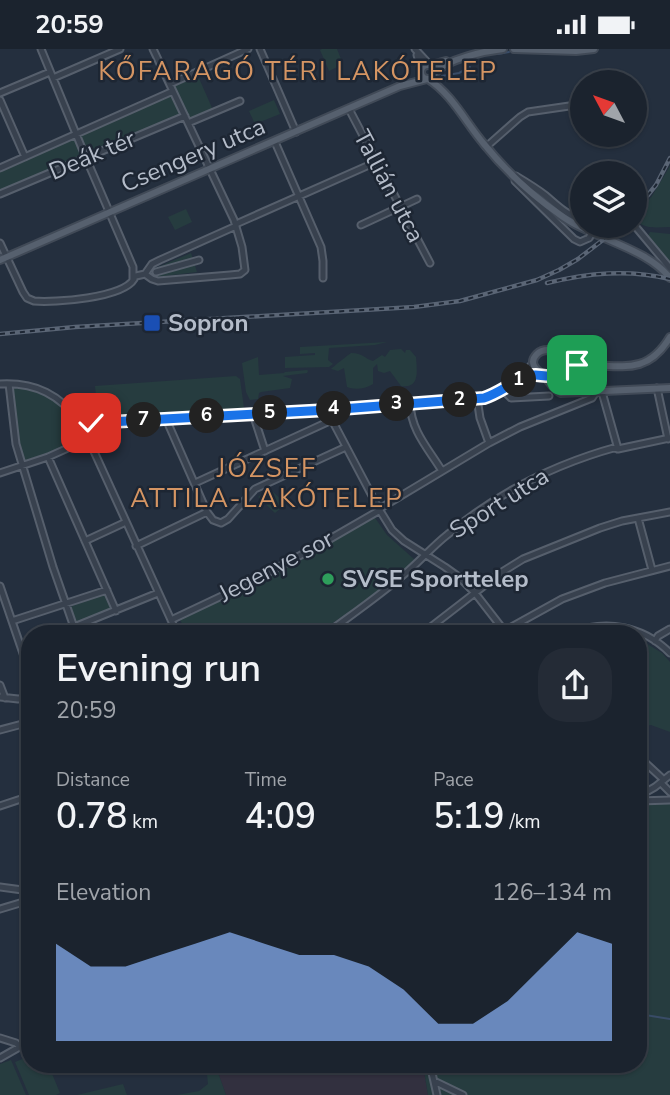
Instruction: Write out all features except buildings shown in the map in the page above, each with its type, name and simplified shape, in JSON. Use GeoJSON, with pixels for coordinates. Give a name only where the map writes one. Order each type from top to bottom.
{"type":"FeatureCollection","features":[{"type":"Feature","properties":{"kind":"main road"},"geometry":{"type":"LineString","coordinates":[[443,91],[422,76],[424,65],[442,63],[481,49]]}},
{"type":"Feature","properties":{"kind":"main road"},"geometry":{"type":"LineString","coordinates":[[427,79],[432,78],[443,66],[480,53],[503,49]]}},
{"type":"Feature","properties":{"kind":"main road"},"geometry":{"type":"LineString","coordinates":[[514,49],[594,49]]}},
{"type":"Feature","properties":{"kind":"main road"},"geometry":{"type":"LineString","coordinates":[[430,64],[435,68],[443,91],[486,148],[539,198],[570,223],[645,257],[658,265],[670,278]]}},
{"type":"Feature","properties":{"kind":"main road","name":"Csengery utca"},"geometry":{"type":"LineString","coordinates":[[400,86],[421,70]]}},
{"type":"Feature","properties":{"kind":"main road","name":"Csengery utca"},"geometry":{"type":"LineString","coordinates":[[4,259],[400,86],[427,79]]}},
{"type":"Feature","properties":{"kind":"main road"},"geometry":{"type":"LineString","coordinates":[[542,375],[550,376],[558,368],[565,366],[619,368],[638,365],[660,351],[670,337]]}},
{"type":"Feature","properties":{"kind":"main road"},"geometry":{"type":"LineString","coordinates":[[585,365],[565,360],[551,351],[537,354],[533,363],[535,370],[552,388],[561,393],[670,388]]}},
{"type":"Feature","properties":{"kind":"main road"},"geometry":{"type":"LineString","coordinates":[[557,356],[559,365],[554,383],[561,393]]}},
{"type":"Feature","properties":{"kind":"street"},"geometry":{"type":"LineString","coordinates":[[0,243],[4,259],[23,292],[34,302],[91,297],[126,288],[135,277],[41,49]]}},
{"type":"Feature","properties":{"kind":"street"},"geometry":{"type":"LineString","coordinates":[[53,78],[120,49]]}},
{"type":"Feature","properties":{"kind":"street"},"geometry":{"type":"LineString","coordinates":[[145,274],[158,281],[240,274],[244,270],[236,225],[153,49]]}},
{"type":"Feature","properties":{"kind":"street"},"geometry":{"type":"LineString","coordinates":[[170,84],[248,49]]}},
{"type":"Feature","properties":{"kind":"street"},"geometry":{"type":"LineString","coordinates":[[260,49],[296,132]]}},
{"type":"Feature","properties":{"kind":"street"},"geometry":{"type":"LineString","coordinates":[[421,70],[415,49],[430,64]]}},
{"type":"Feature","properties":{"kind":"street"},"geometry":{"type":"LineString","coordinates":[[0,93],[50,72]]}},
{"type":"Feature","properties":{"kind":"street","name":"Deák tér"},"geometry":{"type":"LineString","coordinates":[[0,168],[173,91]]}},
{"type":"Feature","properties":{"kind":"street"},"geometry":{"type":"LineString","coordinates":[[0,101],[25,157]]}},
{"type":"Feature","properties":{"kind":"street"},"geometry":{"type":"LineString","coordinates":[[188,123],[240,101]]}},
{"type":"Feature","properties":{"kind":"street"},"geometry":{"type":"LineString","coordinates":[[486,148],[528,113],[570,106]]}},
{"type":"Feature","properties":{"kind":"street","name":"Tallián utca"},"geometry":{"type":"LineString","coordinates":[[349,109],[430,263]]}},
{"type":"Feature","properties":{"kind":"street","name":"Deák tér"},"geometry":{"type":"LineString","coordinates":[[0,194],[184,116]]}},
{"type":"Feature","properties":{"kind":"street"},"geometry":{"type":"LineString","coordinates":[[275,142],[321,247],[323,278]]}},
{"type":"Feature","properties":{"kind":"street"},"geometry":{"type":"LineString","coordinates":[[135,277],[145,274],[152,264],[160,260],[376,162]]}},
{"type":"Feature","properties":{"kind":"street"},"geometry":{"type":"LineString","coordinates":[[510,172],[570,215]]}},
{"type":"Feature","properties":{"kind":"street"},"geometry":{"type":"LineString","coordinates":[[510,172],[519,186],[570,235]]}},
{"type":"Feature","properties":{"kind":"street"},"geometry":{"type":"LineString","coordinates":[[361,225],[417,198]]}},
{"type":"Feature","properties":{"kind":"street"},"geometry":{"type":"LineString","coordinates":[[645,238],[670,268]]}},
{"type":"Feature","properties":{"kind":"street"},"geometry":{"type":"LineString","coordinates":[[156,272],[199,260]]}},
{"type":"Feature","properties":{"kind":"street"},"geometry":{"type":"LineString","coordinates":[[513,383],[526,373],[533,363]]}},
{"type":"Feature","properties":{"kind":"street"},"geometry":{"type":"LineString","coordinates":[[80,423],[328,410],[477,398],[492,395],[528,376],[542,375]]}},
{"type":"Feature","properties":{"kind":"street"},"geometry":{"type":"LineString","coordinates":[[0,384],[27,385],[57,397],[80,423],[173,625]]}},
{"type":"Feature","properties":{"kind":"street"},"geometry":{"type":"LineString","coordinates":[[9,384],[14,435],[22,466],[73,625]]}},
{"type":"Feature","properties":{"kind":"street"},"geometry":{"type":"LineString","coordinates":[[657,388],[669,439]]}},
{"type":"Feature","properties":{"kind":"street"},"geometry":{"type":"LineString","coordinates":[[502,389],[510,398],[549,395]]}},
{"type":"Feature","properties":{"kind":"street"},"geometry":{"type":"LineString","coordinates":[[599,392],[617,448]]}},
{"type":"Feature","properties":{"kind":"street","name":"Jegenye sor"},"geometry":{"type":"LineString","coordinates":[[171,620],[316,547],[489,443],[520,427],[592,398],[599,392]]}},
{"type":"Feature","properties":{"kind":"street"},"geometry":{"type":"LineString","coordinates":[[477,398],[480,418],[489,443]]}},
{"type":"Feature","properties":{"kind":"street"},"geometry":{"type":"LineString","coordinates":[[410,403],[414,427],[442,471]]}},
{"type":"Feature","properties":{"kind":"street"},"geometry":{"type":"LineString","coordinates":[[328,410],[379,509],[397,535],[445,566],[475,593],[500,625]]}},
{"type":"Feature","properties":{"kind":"street"},"geometry":{"type":"LineString","coordinates":[[253,414],[265,451]]}},
{"type":"Feature","properties":{"kind":"street"},"geometry":{"type":"LineString","coordinates":[[166,419],[208,512],[213,520],[221,523],[228,519],[255,489],[346,447]]}},
{"type":"Feature","properties":{"kind":"street"},"geometry":{"type":"LineString","coordinates":[[195,483],[332,420]]}},
{"type":"Feature","properties":{"kind":"street"},"geometry":{"type":"LineString","coordinates":[[0,473],[48,457],[88,439]]}},
{"type":"Feature","properties":{"kind":"street","name":"Sport utca"},"geometry":{"type":"LineString","coordinates":[[337,625],[407,572],[447,534],[524,483],[586,455],[669,439]]}},
{"type":"Feature","properties":{"kind":"street"},"geometry":{"type":"LineString","coordinates":[[48,457],[116,611]]}},
{"type":"Feature","properties":{"kind":"street"},"geometry":{"type":"LineString","coordinates":[[136,546],[208,512]]}},
{"type":"Feature","properties":{"kind":"street"},"geometry":{"type":"LineString","coordinates":[[433,625],[523,559],[600,528],[670,512]]}},
{"type":"Feature","properties":{"kind":"street"},"geometry":{"type":"LineString","coordinates":[[638,518],[652,570]]}},
{"type":"Feature","properties":{"kind":"street"},"geometry":{"type":"LineString","coordinates":[[85,541],[126,522]]}},
{"type":"Feature","properties":{"kind":"street"},"geometry":{"type":"LineString","coordinates":[[517,625],[562,599],[605,583],[670,566]]}},
{"type":"Feature","properties":{"kind":"street"},"geometry":{"type":"LineString","coordinates":[[0,586],[21,650]]}},
{"type":"Feature","properties":{"kind":"street"},"geometry":{"type":"LineString","coordinates":[[9,617],[107,590]]}},
{"type":"Feature","properties":{"kind":"street"},"geometry":{"type":"LineString","coordinates":[[86,625],[158,593]]}},
{"type":"Feature","properties":{"kind":"street"},"geometry":{"type":"LineString","coordinates":[[655,641],[670,629]]}},
{"type":"Feature","properties":{"kind":"street"},"geometry":{"type":"LineString","coordinates":[[647,637],[670,653]]}},
{"type":"Feature","properties":{"kind":"street"},"geometry":{"type":"LineString","coordinates":[[0,685],[2,698],[21,698]]}},
{"type":"Feature","properties":{"kind":"street"},"geometry":{"type":"LineString","coordinates":[[0,730],[21,724]]}},
{"type":"Feature","properties":{"kind":"street"},"geometry":{"type":"LineString","coordinates":[[647,765],[670,792]]}},
{"type":"Feature","properties":{"kind":"street"},"geometry":{"type":"LineString","coordinates":[[647,793],[670,775]]}},
{"type":"Feature","properties":{"kind":"street"},"geometry":{"type":"LineString","coordinates":[[0,806],[21,799]]}},
{"type":"Feature","properties":{"kind":"street"},"geometry":{"type":"LineString","coordinates":[[647,799],[670,800]]}},
{"type":"Feature","properties":{"kind":"street"},"geometry":{"type":"LineString","coordinates":[[0,887],[21,890]]}},
{"type":"Feature","properties":{"kind":"street"},"geometry":{"type":"LineString","coordinates":[[0,909],[21,903]]}},
{"type":"Feature","properties":{"kind":"street"},"geometry":{"type":"LineString","coordinates":[[0,1038],[19,1046],[0,1058]]}},
{"type":"Feature","properties":{"kind":"street"},"geometry":{"type":"LineString","coordinates":[[432,1073],[436,1095]]}},
{"type":"Feature","properties":{"kind":"street"},"geometry":{"type":"LineString","coordinates":[[434,1081],[463,1095]]}},
{"type":"Feature","properties":{"kind":"shaded area"},"geometry":{"type":"Polygon","coordinates":[[[218,1073],[424,1073],[428,1095],[226,1095],[218,1073]]]}},
{"type":"Feature","properties":{"kind":"green space"},"geometry":{"type":"Polygon","coordinates":[[[337,49],[343,64],[329,71],[320,50],[337,49]]]}},
{"type":"Feature","properties":{"kind":"green space"},"geometry":{"type":"Polygon","coordinates":[[[198,76],[213,110],[190,121],[174,86],[198,76]]]}},
{"type":"Feature","properties":{"kind":"green space"},"geometry":{"type":"Polygon","coordinates":[[[171,94],[181,117],[88,156],[79,136],[171,94]]]}},
{"type":"Feature","properties":{"kind":"green space"},"geometry":{"type":"Polygon","coordinates":[[[274,100],[280,114],[255,124],[249,111],[274,100]]]}},
{"type":"Feature","properties":{"kind":"green space"},"geometry":{"type":"Polygon","coordinates":[[[75,137],[83,158],[0,193],[0,169],[75,137]]]}},
{"type":"Feature","properties":{"kind":"green space"},"geometry":{"type":"Polygon","coordinates":[[[670,166],[670,227],[647,226],[647,202],[670,166]]]}},
{"type":"Feature","properties":{"kind":"green space"},"geometry":{"type":"Polygon","coordinates":[[[186,209],[192,222],[175,230],[168,217],[186,209]]]}},
{"type":"Feature","properties":{"kind":"green space"},"geometry":{"type":"Polygon","coordinates":[[[650,232],[670,234],[670,263],[647,238],[650,232]]]}},
{"type":"Feature","properties":{"kind":"green space"},"geometry":{"type":"Polygon","coordinates":[[[191,253],[197,272],[157,277],[151,270],[191,253]]]}},
{"type":"Feature","properties":{"kind":"green space"},"geometry":{"type":"Polygon","coordinates":[[[387,342],[329,348],[328,360],[333,364],[329,367],[285,368],[285,357],[315,355],[300,354],[300,347],[387,342]]]}},
{"type":"Feature","properties":{"kind":"green space"},"geometry":{"type":"Polygon","coordinates":[[[401,349],[405,353],[410,350],[416,357],[416,378],[412,385],[401,386],[390,371],[378,371],[377,364],[373,368],[373,384],[353,389],[347,387],[344,368],[338,371],[331,369],[351,353],[373,361],[382,355],[385,357],[390,350],[401,349]]]}},
{"type":"Feature","properties":{"kind":"green space"},"geometry":{"type":"Polygon","coordinates":[[[258,357],[259,375],[308,371],[283,376],[292,379],[290,388],[261,392],[258,399],[250,400],[246,392],[242,363],[258,357]]]}},
{"type":"Feature","properties":{"kind":"green space"},"geometry":{"type":"Polygon","coordinates":[[[236,376],[240,379],[244,408],[98,416],[95,386],[236,376]]]}},
{"type":"Feature","properties":{"kind":"green space"},"geometry":{"type":"Polygon","coordinates":[[[16,388],[38,392],[57,402],[73,417],[83,437],[78,442],[26,461],[16,426],[12,390],[16,388]]]}},
{"type":"Feature","properties":{"kind":"green space"},"geometry":{"type":"Polygon","coordinates":[[[269,488],[286,504],[275,513],[258,497],[269,488]]]}},
{"type":"Feature","properties":{"kind":"green space","name":"SVSE Sporttelep"},"geometry":{"type":"Polygon","coordinates":[[[373,515],[387,535],[415,560],[330,625],[183,625],[179,618],[373,515]]]}},
{"type":"Feature","properties":{"kind":"green space"},"geometry":{"type":"Polygon","coordinates":[[[105,594],[112,610],[76,623],[70,607],[105,594]]]}},
{"type":"Feature","properties":{"kind":"green space"},"geometry":{"type":"Polygon","coordinates":[[[647,644],[662,653],[670,662],[670,732],[647,726],[647,644]]]}},
{"type":"Feature","properties":{"kind":"green space"},"geometry":{"type":"Polygon","coordinates":[[[670,800],[670,1095],[428,1095],[424,1073],[647,1073],[647,802],[670,800]]]}},
{"type":"Feature","properties":{"kind":"green space"},"geometry":{"type":"Polygon","coordinates":[[[11,1060],[26,1095],[0,1095],[0,1064],[11,1060]]]}},
{"type":"Feature","properties":{"kind":"green space"},"geometry":{"type":"Polygon","coordinates":[[[21,1060],[21,1073],[52,1073],[60,1093],[29,1095],[15,1062],[21,1060]]]}},
{"type":"Feature","properties":{"kind":"green space"},"geometry":{"type":"Polygon","coordinates":[[[207,1073],[218,1073],[226,1095],[177,1095],[199,1091],[208,1084],[207,1073]]]}},
{"type":"Feature","properties":{"kind":"green space"},"geometry":{"type":"Polygon","coordinates":[[[123,1084],[127,1095],[77,1095],[123,1084]]]}},
{"type":"Feature","properties":{"kind":"waterway"},"geometry":{"type":"LineString","coordinates":[[498,54],[509,52]]}},
{"type":"Feature","properties":{"kind":"waterway"},"geometry":{"type":"LineString","coordinates":[[442,76],[459,73],[470,67]]}},
{"type":"Feature","properties":{"kind":"waterway"},"geometry":{"type":"LineString","coordinates":[[647,1015],[670,1019]]}},
{"type":"Feature","properties":{"kind":"railway"},"geometry":{"type":"LineString","coordinates":[[647,196],[670,158]]}},
{"type":"Feature","properties":{"kind":"railway"},"geometry":{"type":"LineString","coordinates":[[0,334],[75,327],[414,307],[460,301],[537,280],[578,259],[605,238]]}},
{"type":"Feature","properties":{"kind":"railway"},"geometry":{"type":"LineString","coordinates":[[547,283],[608,273],[670,279]]}},
{"type":"Feature","properties":{"kind":"place","name":"Sopron"},"geometry":{"type":"Point","coordinates":[152,323]}},
{"type":"Feature","properties":{"kind":"place","name":"SVSE Sporttelep"},"geometry":{"type":"Point","coordinates":[328,579]}},
{"type":"Feature","properties":{"kind":"district","name":"KŐFARAGÓ TÉRI LAKÓTELEP"},"geometry":{"type":"Point","coordinates":[298,71]}},
{"type":"Feature","properties":{"kind":"district","name":"JÓZSEF ATTILA-LAKÓTELEP"},"geometry":{"type":"Point","coordinates":[267,482]}},
{"type":"Feature","properties":{"kind":"route"},"geometry":{"type":"LineString","coordinates":[[91,423],[484,398],[528,376],[549,376],[558,368],[577,365]]}}]}
